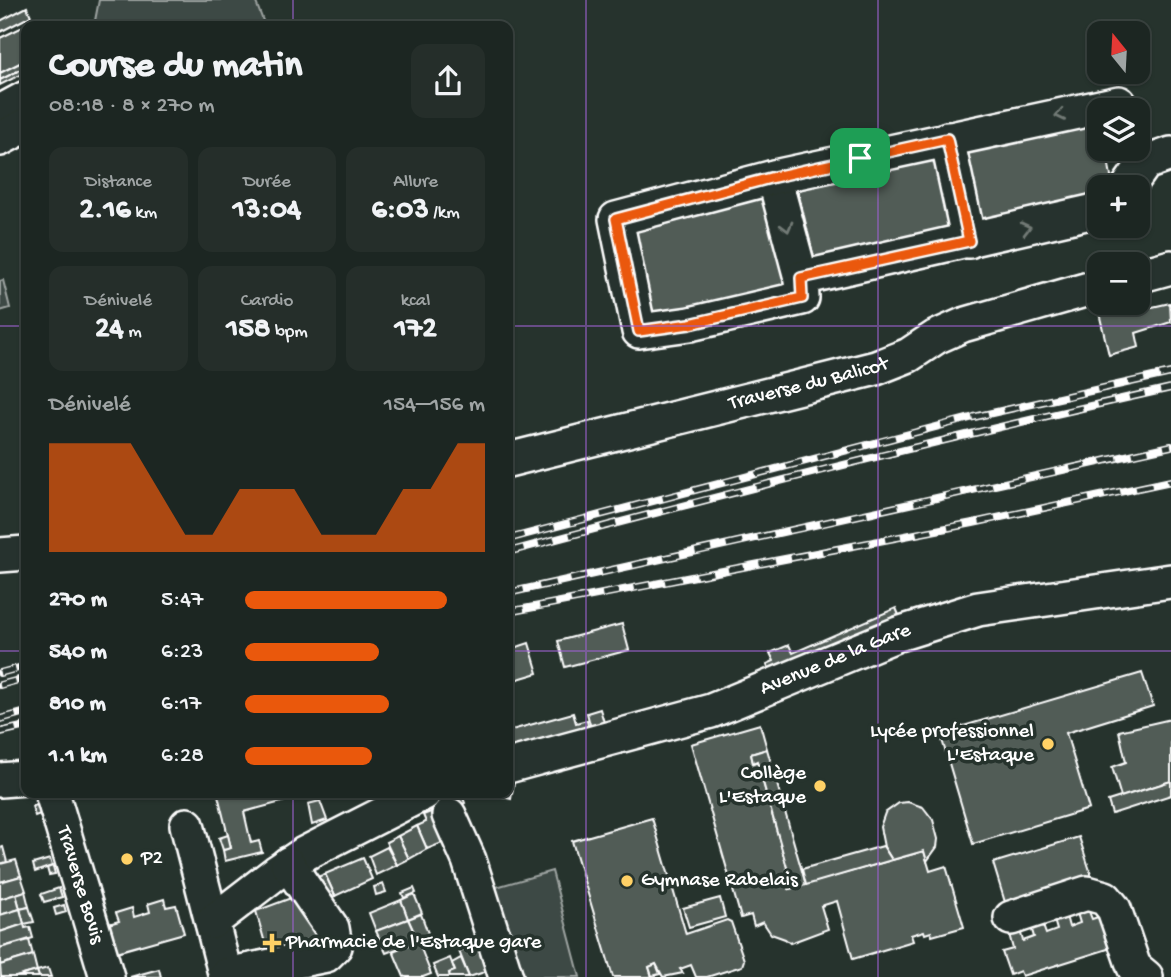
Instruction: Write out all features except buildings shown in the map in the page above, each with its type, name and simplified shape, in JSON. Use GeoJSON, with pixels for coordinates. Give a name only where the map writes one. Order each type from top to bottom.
{"type":"FeatureCollection","features":[{"type":"Feature","properties":{"kind":"street"},"geometry":{"type":"LineString","coordinates":[[0,112],[21,102]]}},
{"type":"Feature","properties":{"kind":"street"},"geometry":{"type":"LineString","coordinates":[[774,177],[801,278],[802,298],[690,324],[639,331],[616,219],[774,177],[1087,110]]}},
{"type":"Feature","properties":{"kind":"street"},"geometry":{"type":"LineString","coordinates":[[0,139],[21,128]]}},
{"type":"Feature","properties":{"kind":"street"},"geometry":{"type":"LineString","coordinates":[[947,139],[969,241]]}},
{"type":"Feature","properties":{"kind":"street"},"geometry":{"type":"LineString","coordinates":[[1150,146],[1171,142]]}},
{"type":"Feature","properties":{"kind":"street"},"geometry":{"type":"LineString","coordinates":[[1136,175],[1145,163],[1171,154]]}},
{"type":"Feature","properties":{"kind":"street"},"geometry":{"type":"LineString","coordinates":[[801,278],[1087,213]]}},
{"type":"Feature","properties":{"kind":"street"},"geometry":{"type":"LineString","coordinates":[[1150,273],[1171,267]]}},
{"type":"Feature","properties":{"kind":"street","name":"Traverse du Balicot"},"geometry":{"type":"LineString","coordinates":[[513,459],[876,368],[909,355],[936,337],[963,325],[1087,289]]}},
{"type":"Feature","properties":{"kind":"street"},"geometry":{"type":"LineString","coordinates":[[0,555],[21,553]]}},
{"type":"Feature","properties":{"kind":"street","name":"Avenue de la Gare"},"geometry":{"type":"LineString","coordinates":[[513,765],[711,711],[898,634],[978,609],[1171,581]]}},
{"type":"Feature","properties":{"kind":"street"},"geometry":{"type":"LineString","coordinates":[[0,780],[21,778]]}},
{"type":"Feature","properties":{"kind":"street","name":"Traverse Bovis"},"geometry":{"type":"LineString","coordinates":[[53,798],[107,977]]}},
{"type":"Feature","properties":{"kind":"street"},"geometry":{"type":"LineString","coordinates":[[212,922],[304,854],[414,798]]}},
{"type":"Feature","properties":{"kind":"street"},"geometry":{"type":"LineString","coordinates":[[449,815],[469,860],[506,977]]}},
{"type":"Feature","properties":{"kind":"street"},"geometry":{"type":"LineString","coordinates":[[187,825],[226,976],[326,955],[335,946],[332,928],[288,864]]}},
{"type":"Feature","properties":{"kind":"street"},"geometry":{"type":"LineString","coordinates":[[1011,918],[1087,893],[1105,898],[1114,909],[1134,968],[1146,977]]}},
{"type":"Feature","properties":{"kind":"shaded area"},"geometry":{"type":"Polygon","coordinates":[[[99,0],[255,0],[263,21],[95,21],[99,0]]]}},
{"type":"Feature","properties":{"kind":"shaded area"},"geometry":{"type":"Polygon","coordinates":[[[3,280],[10,308],[0,311],[0,281],[3,280]]]}},
{"type":"Feature","properties":{"kind":"shaded area"},"geometry":{"type":"Polygon","coordinates":[[[552,871],[580,977],[517,977],[493,888],[552,871]]]}},
{"type":"Feature","properties":{"kind":"railway"},"geometry":{"type":"LineString","coordinates":[[513,538],[974,417],[1171,373]]}},
{"type":"Feature","properties":{"kind":"railway"},"geometry":{"type":"LineString","coordinates":[[513,551],[838,466],[1171,388]]}},
{"type":"Feature","properties":{"kind":"railway"},"geometry":{"type":"LineString","coordinates":[[513,592],[1171,446]]}},
{"type":"Feature","properties":{"kind":"railway"},"geometry":{"type":"LineString","coordinates":[[513,611],[973,523],[1171,481]]}},
{"type":"Feature","properties":{"kind":"railway"},"geometry":{"type":"LineString","coordinates":[[0,673],[21,667]]}},
{"type":"Feature","properties":{"kind":"railway"},"geometry":{"type":"LineString","coordinates":[[0,685],[21,679]]}},
{"type":"Feature","properties":{"kind":"railway"},"geometry":{"type":"LineString","coordinates":[[0,719],[21,713]]}},
{"type":"Feature","properties":{"kind":"railway"},"geometry":{"type":"LineString","coordinates":[[0,732],[21,727]]}},
{"type":"Feature","properties":{"kind":"place","name":"Lycée professionnel L'Estaque"},"geometry":{"type":"Point","coordinates":[1048,744]}},
{"type":"Feature","properties":{"kind":"place","name":"Collège L'Estaque"},"geometry":{"type":"Point","coordinates":[820,786]}},
{"type":"Feature","properties":{"kind":"place","name":"P2"},"geometry":{"type":"Point","coordinates":[127,859]}},
{"type":"Feature","properties":{"kind":"place","name":"Gymnase Rabelais"},"geometry":{"type":"Point","coordinates":[627,881]}},
{"type":"Feature","properties":{"kind":"place","name":"Pharmacie de l'Estaque gare"},"geometry":{"type":"Point","coordinates":[272,943]}},
{"type":"Feature","properties":{"kind":"route"},"geometry":{"type":"LineString","coordinates":[[947,139],[969,241],[801,278],[802,298],[690,324],[639,331],[616,219],[760,180],[860,158],[947,139]]}}]}
